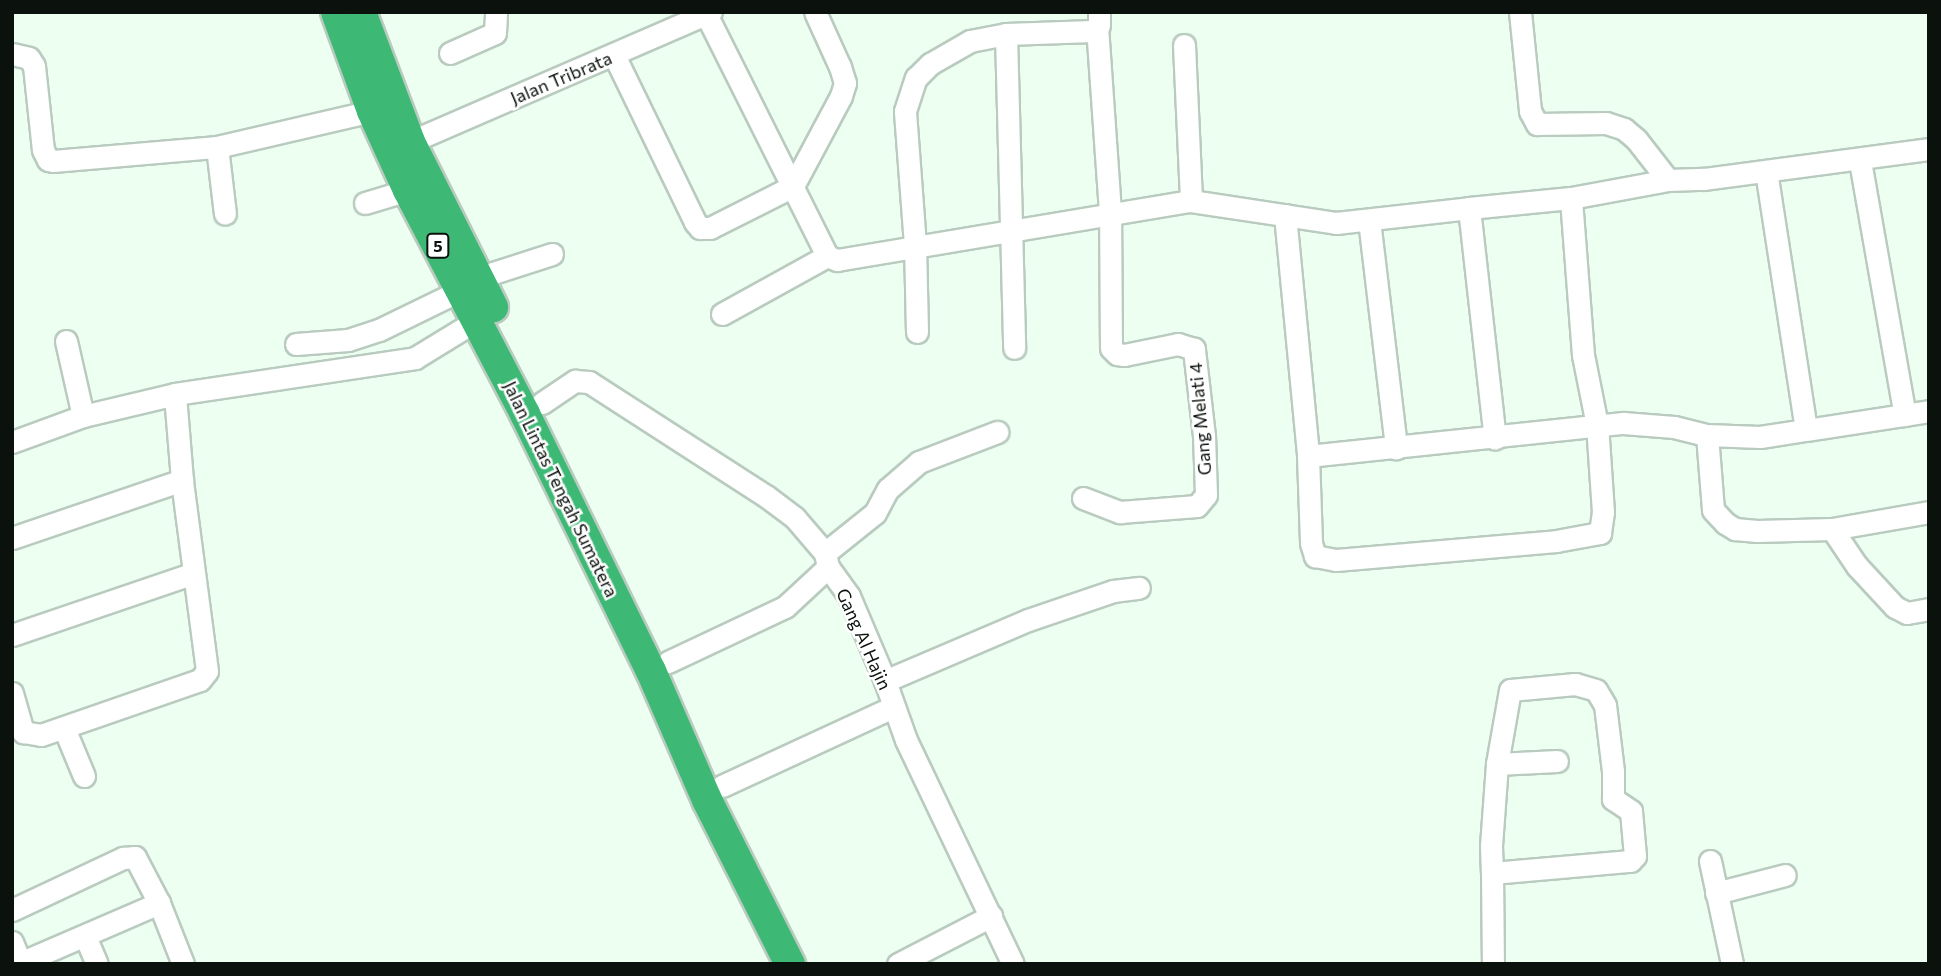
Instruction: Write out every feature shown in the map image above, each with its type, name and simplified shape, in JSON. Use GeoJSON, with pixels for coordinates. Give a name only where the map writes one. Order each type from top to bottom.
{"type":"FeatureCollection","features":[{"type":"Feature","properties":{"kind":"highway","name":"Jalan Lintas Tengah Sumatera"},"geometry":{"type":"LineString","coordinates":[[336,12],[372,111],[408,190],[542,403],[562,470]]}},
{"type":"Feature","properties":{"kind":"highway","name":"Jalan Lintas Tengah Sumatera"},"geometry":{"type":"LineString","coordinates":[[361,12],[410,142],[470,286],[477,320],[668,662],[722,786],[809,964]]}},
{"type":"Feature","properties":{"kind":"highway","name":"Jalan Lintas Tengah Sumatera"},"geometry":{"type":"LineString","coordinates":[[586,516],[708,800],[790,964]]}},
{"type":"Feature","properties":{"kind":"street"},"geometry":{"type":"LineString","coordinates":[[450,53],[495,33],[496,12]]}},
{"type":"Feature","properties":{"kind":"street"},"geometry":{"type":"LineString","coordinates":[[614,55],[700,228],[710,228],[796,192],[845,83],[815,12]]}},
{"type":"Feature","properties":{"kind":"street"},"geometry":{"type":"LineString","coordinates":[[1520,12],[1530,111],[1537,124],[1606,123],[1624,128],[1668,180]]}},
{"type":"Feature","properties":{"kind":"street"},"geometry":{"type":"LineString","coordinates":[[708,13],[827,256]]}},
{"type":"Feature","properties":{"kind":"street","name":"Jalan Tribrata"},"geometry":{"type":"LineString","coordinates":[[410,142],[708,13]]}},
{"type":"Feature","properties":{"kind":"street"},"geometry":{"type":"LineString","coordinates":[[917,332],[915,245],[906,127],[908,95],[916,78],[930,64],[970,41],[1006,34],[1093,31],[1099,22]]}},
{"type":"Feature","properties":{"kind":"street"},"geometry":{"type":"LineString","coordinates":[[1099,22],[1110,212]]}},
{"type":"Feature","properties":{"kind":"street"},"geometry":{"type":"LineString","coordinates":[[1006,34],[1014,348]]}},
{"type":"Feature","properties":{"kind":"street"},"geometry":{"type":"LineString","coordinates":[[1184,46],[1191,201]]}},
{"type":"Feature","properties":{"kind":"street"},"geometry":{"type":"LineString","coordinates":[[12,54],[29,58],[34,66],[43,150],[48,160],[217,147],[372,111]]}},
{"type":"Feature","properties":{"kind":"street"},"geometry":{"type":"LineString","coordinates":[[217,147],[225,214]]}},
{"type":"Feature","properties":{"kind":"street"},"geometry":{"type":"LineString","coordinates":[[722,314],[827,256],[844,260],[915,245],[1012,231],[1110,212],[1191,201],[1314,222],[1369,220],[1571,198],[1668,180],[1704,179],[1860,161],[1929,149]]}},
{"type":"Feature","properties":{"kind":"street"},"geometry":{"type":"LineString","coordinates":[[1860,161],[1905,415]]}},
{"type":"Feature","properties":{"kind":"street"},"geometry":{"type":"LineString","coordinates":[[1766,171],[1805,429]]}},
{"type":"Feature","properties":{"kind":"street"},"geometry":{"type":"LineString","coordinates":[[365,203],[408,190]]}},
{"type":"Feature","properties":{"kind":"street"},"geometry":{"type":"LineString","coordinates":[[1285,215],[1308,456],[1311,543],[1315,556],[1336,560],[1556,541],[1597,536],[1602,530],[1597,425],[1583,355],[1571,198]]}},
{"type":"Feature","properties":{"kind":"street"},"geometry":{"type":"LineString","coordinates":[[1469,208],[1494,439]]}},
{"type":"Feature","properties":{"kind":"street","name":"Gang Melati 4"},"geometry":{"type":"LineString","coordinates":[[1083,498],[1121,512],[1197,506],[1205,500],[1206,490],[1194,349],[1178,344],[1124,355],[1117,354],[1111,348],[1110,212]]}},
{"type":"Feature","properties":{"kind":"street"},"geometry":{"type":"LineString","coordinates":[[1369,220],[1396,448]]}},
{"type":"Feature","properties":{"kind":"street"},"geometry":{"type":"LineString","coordinates":[[296,344],[348,340],[379,330],[494,273],[552,254]]}},
{"type":"Feature","properties":{"kind":"street"},"geometry":{"type":"LineString","coordinates":[[12,442],[83,416],[175,394],[415,358],[477,320]]}},
{"type":"Feature","properties":{"kind":"street"},"geometry":{"type":"LineString","coordinates":[[66,341],[83,416]]}},
{"type":"Feature","properties":{"kind":"street","name":"Gang Al Hajin"},"geometry":{"type":"LineString","coordinates":[[542,403],[575,381],[589,382],[795,518],[849,596],[885,681],[893,707],[948,832],[1013,964]]}},
{"type":"Feature","properties":{"kind":"street"},"geometry":{"type":"LineString","coordinates":[[12,693],[20,726],[26,735],[41,735],[204,677],[208,665],[182,480],[175,394]]}},
{"type":"Feature","properties":{"kind":"street"},"geometry":{"type":"LineString","coordinates":[[1308,456],[1494,439],[1597,425],[1659,425],[1707,435],[1760,437],[1929,411]]}},
{"type":"Feature","properties":{"kind":"street"},"geometry":{"type":"LineString","coordinates":[[668,662],[785,607],[826,560],[875,513],[888,489],[919,462],[998,432]]}},
{"type":"Feature","properties":{"kind":"street"},"geometry":{"type":"LineString","coordinates":[[1707,435],[1713,510],[1735,529],[1832,529],[1929,512]]}},
{"type":"Feature","properties":{"kind":"street"},"geometry":{"type":"LineString","coordinates":[[12,538],[182,480]]}},
{"type":"Feature","properties":{"kind":"street"},"geometry":{"type":"LineString","coordinates":[[1832,529],[1857,566],[1895,607],[1907,613],[1929,609]]}},
{"type":"Feature","properties":{"kind":"street"},"geometry":{"type":"LineString","coordinates":[[12,635],[194,573]]}},
{"type":"Feature","properties":{"kind":"street"},"geometry":{"type":"LineString","coordinates":[[885,681],[1028,620],[1113,591],[1139,589]]}},
{"type":"Feature","properties":{"kind":"street"},"geometry":{"type":"LineString","coordinates":[[1492,873],[1630,861],[1635,856],[1631,811],[1613,799],[1613,771],[1605,705],[1597,690],[1575,684],[1510,690],[1497,764],[1492,873],[1493,964]]}},
{"type":"Feature","properties":{"kind":"street"},"geometry":{"type":"LineString","coordinates":[[722,786],[893,707]]}},
{"type":"Feature","properties":{"kind":"street"},"geometry":{"type":"LineString","coordinates":[[64,728],[84,776]]}},
{"type":"Feature","properties":{"kind":"street"},"geometry":{"type":"LineString","coordinates":[[1497,764],[1557,761]]}},
{"type":"Feature","properties":{"kind":"street"},"geometry":{"type":"LineString","coordinates":[[12,910],[131,856],[140,862],[183,964]]}},
{"type":"Feature","properties":{"kind":"street"},"geometry":{"type":"LineString","coordinates":[[1710,861],[1732,964]]}},
{"type":"Feature","properties":{"kind":"street"},"geometry":{"type":"LineString","coordinates":[[1716,893],[1785,874]]}},
{"type":"Feature","properties":{"kind":"street"},"geometry":{"type":"LineString","coordinates":[[12,942],[20,963],[159,903]]}},
{"type":"Feature","properties":{"kind":"street"},"geometry":{"type":"LineString","coordinates":[[898,964],[991,916]]}},
{"type":"Feature","properties":{"kind":"street"},"geometry":{"type":"LineString","coordinates":[[85,936],[97,964]]}}]}
